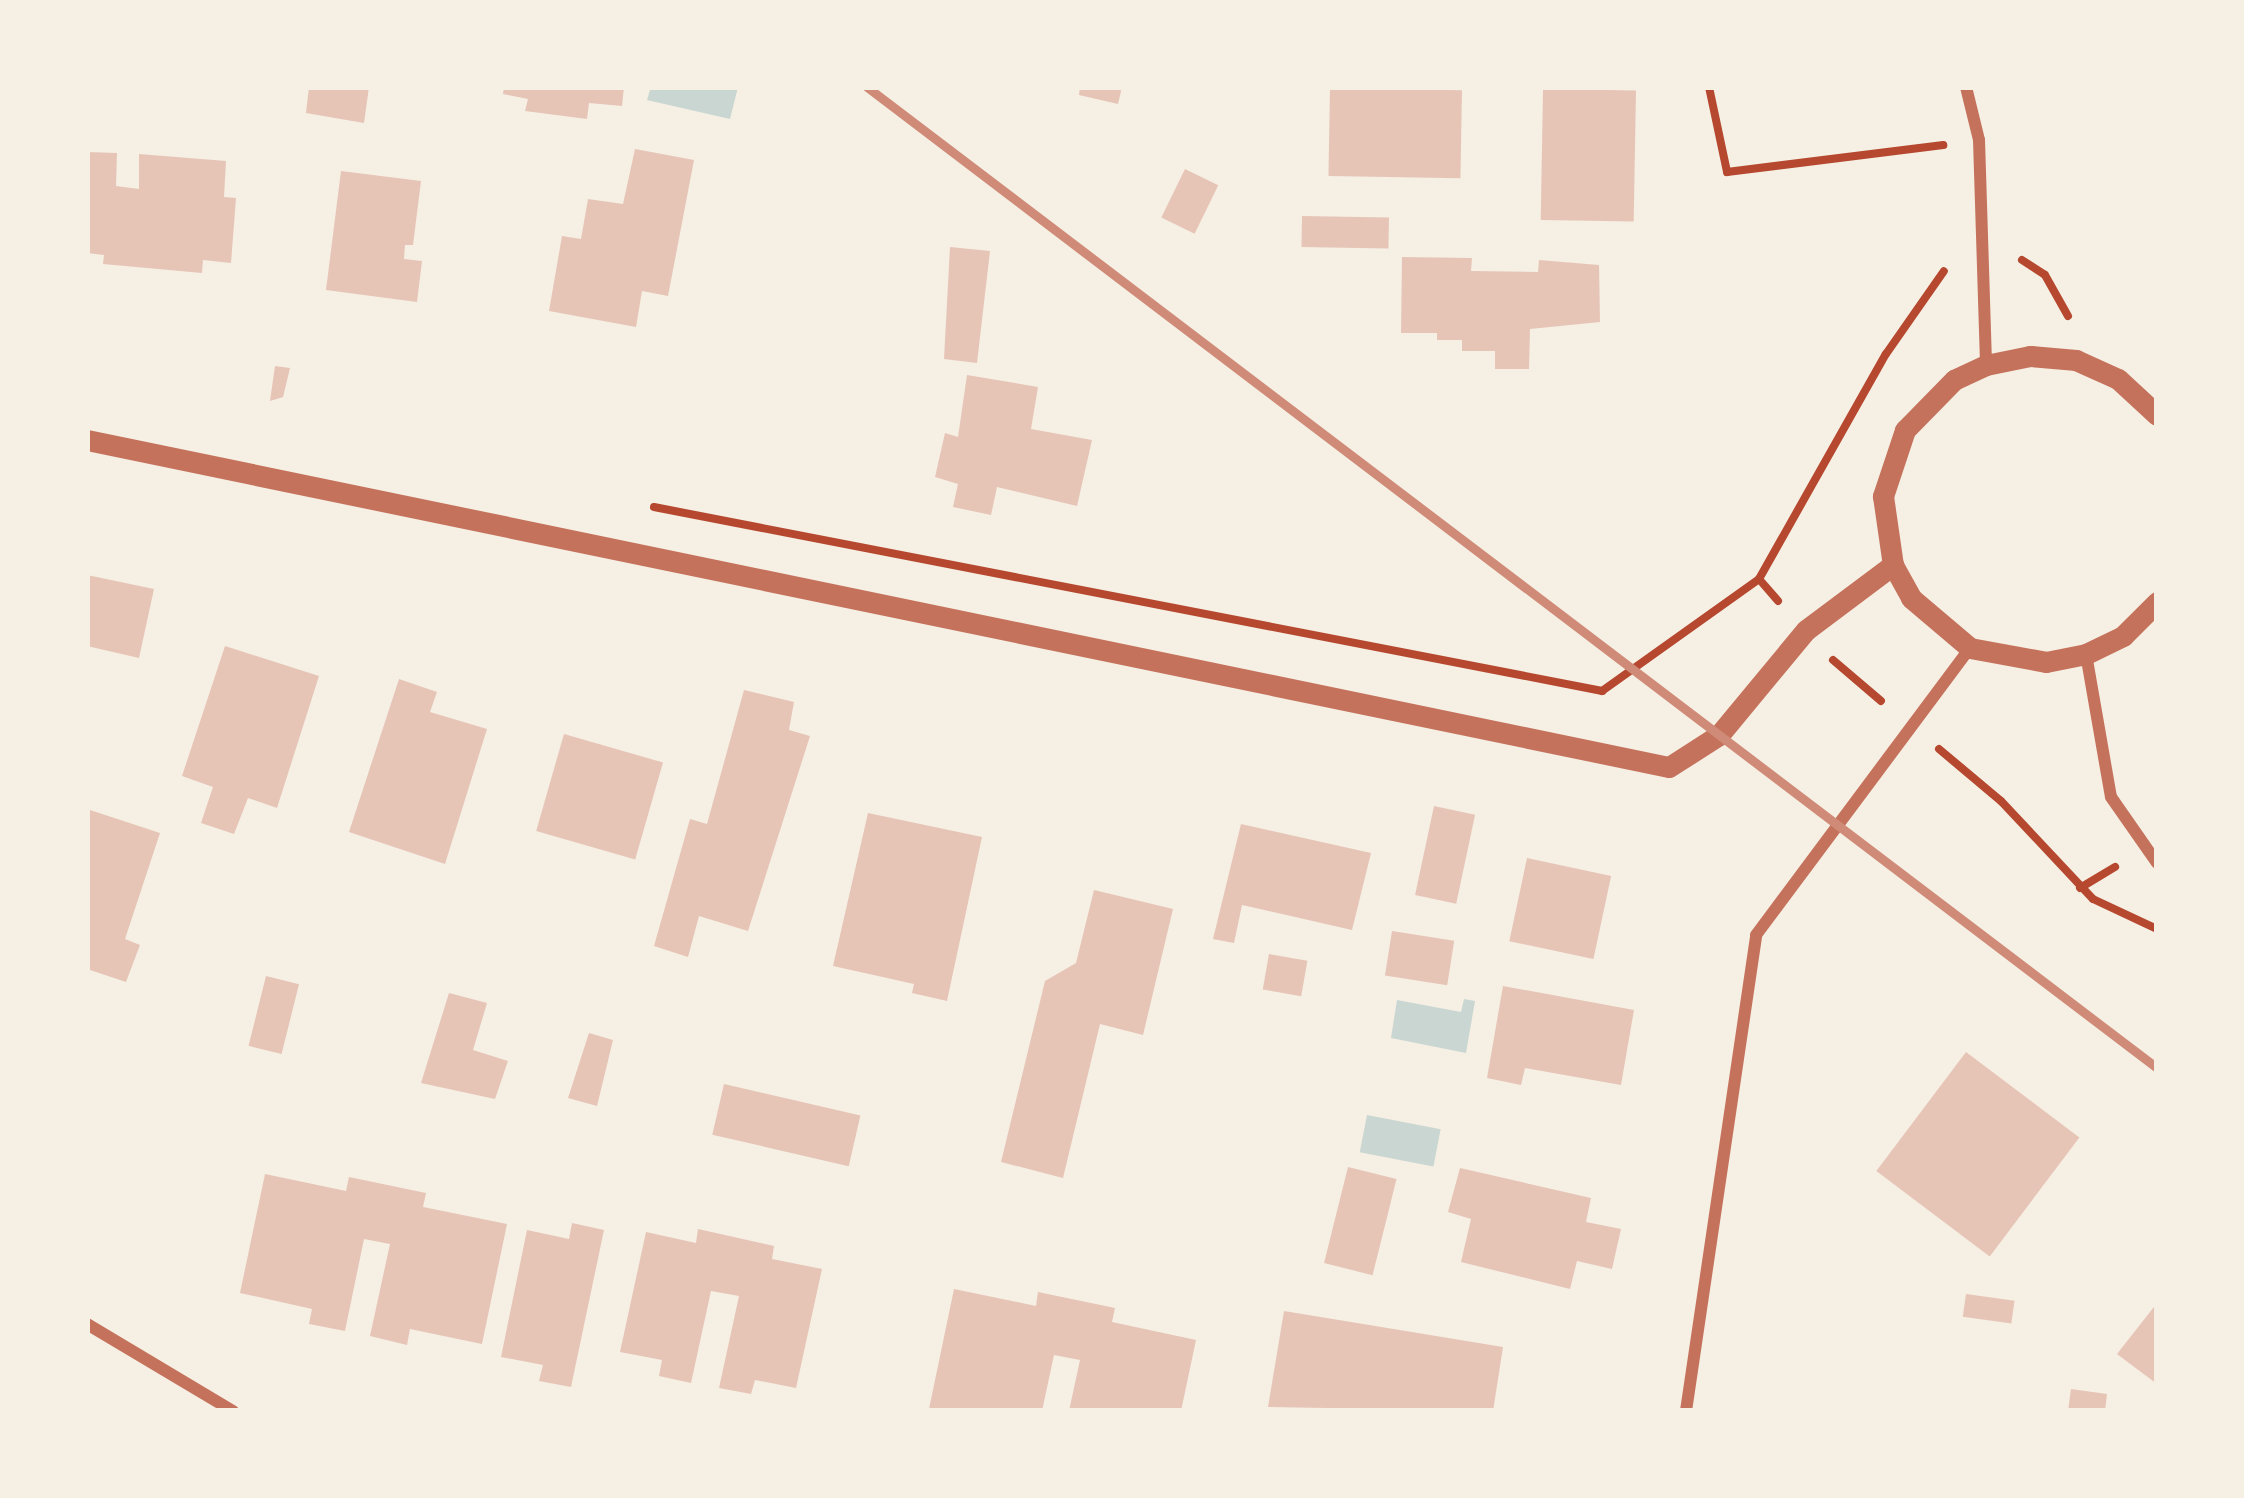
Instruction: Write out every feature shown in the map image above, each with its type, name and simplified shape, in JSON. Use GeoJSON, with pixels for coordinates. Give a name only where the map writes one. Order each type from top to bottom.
{"type":"FeatureCollection","features":[{"type":"Feature","properties":{"kind":"street"},"geometry":{"type":"LineString","coordinates":[[1966,87],[1979,140],[1986,364]]}},
{"type":"Feature","properties":{"kind":"street"},"geometry":{"type":"LineString","coordinates":[[2157,415],[2118,379],[2076,360],[2030,356],[1986,364],[1940,391],[1905,430],[1883,496],[1893,565],[1924,613],[1970,648],[2046,662],[2086,654],[2123,636],[2157,602]]}},
{"type":"Feature","properties":{"kind":"street"},"geometry":{"type":"LineString","coordinates":[[87,440],[1670,767],[1719,736],[1806,630],[1893,565]]}},
{"type":"Feature","properties":{"kind":"street"},"geometry":{"type":"LineString","coordinates":[[1686,1411],[1756,935],[1970,648]]}},
{"type":"Feature","properties":{"kind":"street"},"geometry":{"type":"LineString","coordinates":[[2086,654],[2111,797],[2157,862]]}},
{"type":"Feature","properties":{"kind":"street"},"geometry":{"type":"LineString","coordinates":[[87,1324],[233,1411]]}},
{"type":"Feature","properties":{"kind":"path"},"geometry":{"type":"LineString","coordinates":[[1709,87],[1727,172],[1979,140]]}},
{"type":"Feature","properties":{"kind":"path"},"geometry":{"type":"LineString","coordinates":[[643,504],[1592,691],[1612,688],[1759,579]]}},
{"type":"Feature","properties":{"kind":"path"},"geometry":{"type":"LineString","coordinates":[[2080,888],[2157,928]]}},
{"type":"Feature","properties":{"kind":"shaded area"},"geometry":{"type":"Polygon","coordinates":[[[651,87],[738,87],[730,119],[647,100],[651,87]]]}},
{"type":"Feature","properties":{"kind":"shaded area"},"geometry":{"type":"Polygon","coordinates":[[[1464,999],[1475,1001],[1466,1053],[1391,1038],[1397,1000],[1461,1012],[1464,999]]]}},
{"type":"Feature","properties":{"kind":"shaded area"},"geometry":{"type":"Polygon","coordinates":[[[1367,1115],[1441,1129],[1433,1167],[1360,1152],[1367,1115]]]}},
{"type":"Feature","properties":{"kind":"building"},"geometry":{"type":"Polygon","coordinates":[[[309,87],[369,87],[364,123],[306,113],[309,87]]]}},
{"type":"Feature","properties":{"kind":"building"},"geometry":{"type":"Polygon","coordinates":[[[504,87],[624,87],[622,106],[589,103],[587,119],[525,111],[528,99],[503,94],[504,87]]]}},
{"type":"Feature","properties":{"kind":"building"},"geometry":{"type":"Polygon","coordinates":[[[1080,87],[1122,87],[1118,104],[1079,95],[1080,87]]]}},
{"type":"Feature","properties":{"kind":"building"},"geometry":{"type":"Polygon","coordinates":[[[1330,88],[1462,90],[1460,178],[1328,176],[1330,88]]]}},
{"type":"Feature","properties":{"kind":"building"},"geometry":{"type":"Polygon","coordinates":[[[1543,89],[1636,91],[1634,222],[1541,220],[1543,89]]]}},
{"type":"Feature","properties":{"kind":"building"},"geometry":{"type":"Polygon","coordinates":[[[635,149],[694,160],[668,296],[642,291],[636,327],[549,311],[562,236],[581,239],[588,199],[623,204],[635,149]]]}},
{"type":"Feature","properties":{"kind":"building"},"geometry":{"type":"Polygon","coordinates":[[[87,152],[117,153],[116,186],[139,189],[139,154],[226,161],[224,197],[236,198],[231,263],[203,260],[202,273],[103,264],[104,255],[87,253],[87,152]]]}},
{"type":"Feature","properties":{"kind":"building"},"geometry":{"type":"Polygon","coordinates":[[[1185,169],[1218,185],[1195,234],[1161,218],[1185,169]]]}},
{"type":"Feature","properties":{"kind":"building"},"geometry":{"type":"Polygon","coordinates":[[[341,171],[421,181],[413,245],[405,245],[404,259],[422,261],[417,302],[326,290],[341,171]]]}},
{"type":"Feature","properties":{"kind":"building"},"geometry":{"type":"Polygon","coordinates":[[[1302,216],[1389,218],[1388,249],[1301,247],[1302,216]]]}},
{"type":"Feature","properties":{"kind":"building"},"geometry":{"type":"Polygon","coordinates":[[[950,247],[990,251],[977,363],[944,359],[950,247]]]}},
{"type":"Feature","properties":{"kind":"building"},"geometry":{"type":"Polygon","coordinates":[[[1402,257],[1472,258],[1471,271],[1538,272],[1539,260],[1599,265],[1600,322],[1530,329],[1529,369],[1495,369],[1495,351],[1462,351],[1462,340],[1437,340],[1437,333],[1401,333],[1402,257]]]}},
{"type":"Feature","properties":{"kind":"building"},"geometry":{"type":"Polygon","coordinates":[[[275,366],[290,368],[283,397],[270,401],[275,366]]]}},
{"type":"Feature","properties":{"kind":"building"},"geometry":{"type":"Polygon","coordinates":[[[967,375],[1038,387],[1031,429],[1092,440],[1077,506],[997,487],[991,515],[953,507],[958,484],[935,477],[945,433],[958,437],[967,375]]]}},
{"type":"Feature","properties":{"kind":"building"},"geometry":{"type":"Polygon","coordinates":[[[87,575],[154,589],[139,658],[87,646],[87,575]]]}},
{"type":"Feature","properties":{"kind":"building"},"geometry":{"type":"Polygon","coordinates":[[[225,646],[319,676],[277,808],[248,798],[234,834],[201,823],[213,787],[182,776],[225,646]]]}},
{"type":"Feature","properties":{"kind":"building"},"geometry":{"type":"Polygon","coordinates":[[[399,679],[437,692],[430,712],[487,729],[445,864],[349,832],[399,679]]]}},
{"type":"Feature","properties":{"kind":"building"},"geometry":{"type":"Polygon","coordinates":[[[744,690],[794,702],[789,730],[810,736],[748,931],[699,916],[688,957],[654,946],[690,819],[707,824],[744,690]]]}},
{"type":"Feature","properties":{"kind":"building"},"geometry":{"type":"Polygon","coordinates":[[[564,734],[663,762],[635,859],[536,831],[564,734]]]}},
{"type":"Feature","properties":{"kind":"building"},"geometry":{"type":"Polygon","coordinates":[[[1434,806],[1475,815],[1456,904],[1415,895],[1434,806]]]}},
{"type":"Feature","properties":{"kind":"building"},"geometry":{"type":"Polygon","coordinates":[[[87,809],[160,833],[125,939],[140,945],[126,982],[87,969],[87,809]]]}},
{"type":"Feature","properties":{"kind":"building"},"geometry":{"type":"Polygon","coordinates":[[[868,813],[982,837],[947,1001],[912,993],[914,984],[833,966],[868,813]]]}},
{"type":"Feature","properties":{"kind":"building"},"geometry":{"type":"Polygon","coordinates":[[[1241,824],[1371,853],[1352,930],[1242,905],[1234,943],[1213,939],[1241,824]]]}},
{"type":"Feature","properties":{"kind":"building"},"geometry":{"type":"Polygon","coordinates":[[[1527,858],[1611,876],[1593,959],[1509,941],[1527,858]]]}},
{"type":"Feature","properties":{"kind":"building"},"geometry":{"type":"Polygon","coordinates":[[[1094,890],[1173,909],[1143,1035],[1100,1024],[1063,1178],[1001,1162],[1045,981],[1076,963],[1094,890]]]}},
{"type":"Feature","properties":{"kind":"building"},"geometry":{"type":"Polygon","coordinates":[[[1392,931],[1454,941],[1447,985],[1385,975],[1392,931]]]}},
{"type":"Feature","properties":{"kind":"building"},"geometry":{"type":"Polygon","coordinates":[[[1269,954],[1307,961],[1301,996],[1263,989],[1269,954]]]}},
{"type":"Feature","properties":{"kind":"building"},"geometry":{"type":"Polygon","coordinates":[[[266,976],[299,984],[282,1054],[249,1046],[266,976]]]}},
{"type":"Feature","properties":{"kind":"building"},"geometry":{"type":"Polygon","coordinates":[[[1503,986],[1634,1010],[1621,1085],[1525,1068],[1521,1085],[1487,1078],[1503,986]]]}},
{"type":"Feature","properties":{"kind":"building"},"geometry":{"type":"Polygon","coordinates":[[[449,993],[487,1003],[473,1050],[508,1061],[495,1099],[421,1083],[449,993]]]}},
{"type":"Feature","properties":{"kind":"building"},"geometry":{"type":"Polygon","coordinates":[[[589,1033],[613,1040],[597,1106],[568,1098],[589,1033]]]}},
{"type":"Feature","properties":{"kind":"building"},"geometry":{"type":"Polygon","coordinates":[[[1966,1052],[2079,1137],[1990,1256],[1876,1171],[1966,1052]]]}},
{"type":"Feature","properties":{"kind":"building"},"geometry":{"type":"Polygon","coordinates":[[[724,1084],[860,1115],[849,1166],[712,1135],[724,1084]]]}},
{"type":"Feature","properties":{"kind":"building"},"geometry":{"type":"Polygon","coordinates":[[[1348,1167],[1397,1179],[1373,1275],[1324,1263],[1348,1167]]]}},
{"type":"Feature","properties":{"kind":"building"},"geometry":{"type":"Polygon","coordinates":[[[1460,1168],[1591,1198],[1586,1222],[1621,1229],[1612,1269],[1577,1261],[1570,1289],[1461,1262],[1471,1219],[1448,1212],[1460,1168]]]}},
{"type":"Feature","properties":{"kind":"building"},"geometry":{"type":"Polygon","coordinates":[[[265,1174],[346,1191],[349,1177],[426,1193],[423,1207],[507,1224],[482,1344],[410,1329],[407,1345],[370,1336],[390,1244],[364,1239],[345,1331],[309,1324],[312,1309],[240,1293],[265,1174]]]}},
{"type":"Feature","properties":{"kind":"building"},"geometry":{"type":"Polygon","coordinates":[[[572,1223],[604,1230],[571,1387],[539,1381],[543,1365],[501,1357],[527,1230],[569,1239],[572,1223]]]}},
{"type":"Feature","properties":{"kind":"building"},"geometry":{"type":"Polygon","coordinates":[[[698,1229],[774,1246],[772,1259],[822,1269],[796,1388],[755,1380],[751,1394],[719,1388],[739,1296],[711,1291],[691,1383],[659,1376],[662,1360],[620,1352],[646,1232],[696,1243],[698,1229]]]}},
{"type":"Feature","properties":{"kind":"building"},"geometry":{"type":"Polygon","coordinates":[[[954,1289],[1036,1306],[1038,1292],[1115,1308],[1112,1322],[1196,1340],[1181,1411],[1069,1411],[1080,1360],[1054,1355],[1042,1411],[929,1409],[954,1289]]]}},
{"type":"Feature","properties":{"kind":"building"},"geometry":{"type":"Polygon","coordinates":[[[1966,1294],[2015,1301],[2011,1324],[1963,1317],[1966,1294]]]}},
{"type":"Feature","properties":{"kind":"building"},"geometry":{"type":"Polygon","coordinates":[[[2157,1303],[2157,1384],[2117,1354],[2157,1303]]]}},
{"type":"Feature","properties":{"kind":"building"},"geometry":{"type":"Polygon","coordinates":[[[1284,1311],[1503,1347],[1493,1411],[1268,1407],[1284,1311]]]}},
{"type":"Feature","properties":{"kind":"building"},"geometry":{"type":"Polygon","coordinates":[[[2071,1389],[2107,1394],[2105,1411],[2068,1411],[2071,1389]]]}},
{"type":"Feature","properties":{"kind":"railway"},"geometry":{"type":"LineString","coordinates":[[867,87],[2157,1068]]}}]}
